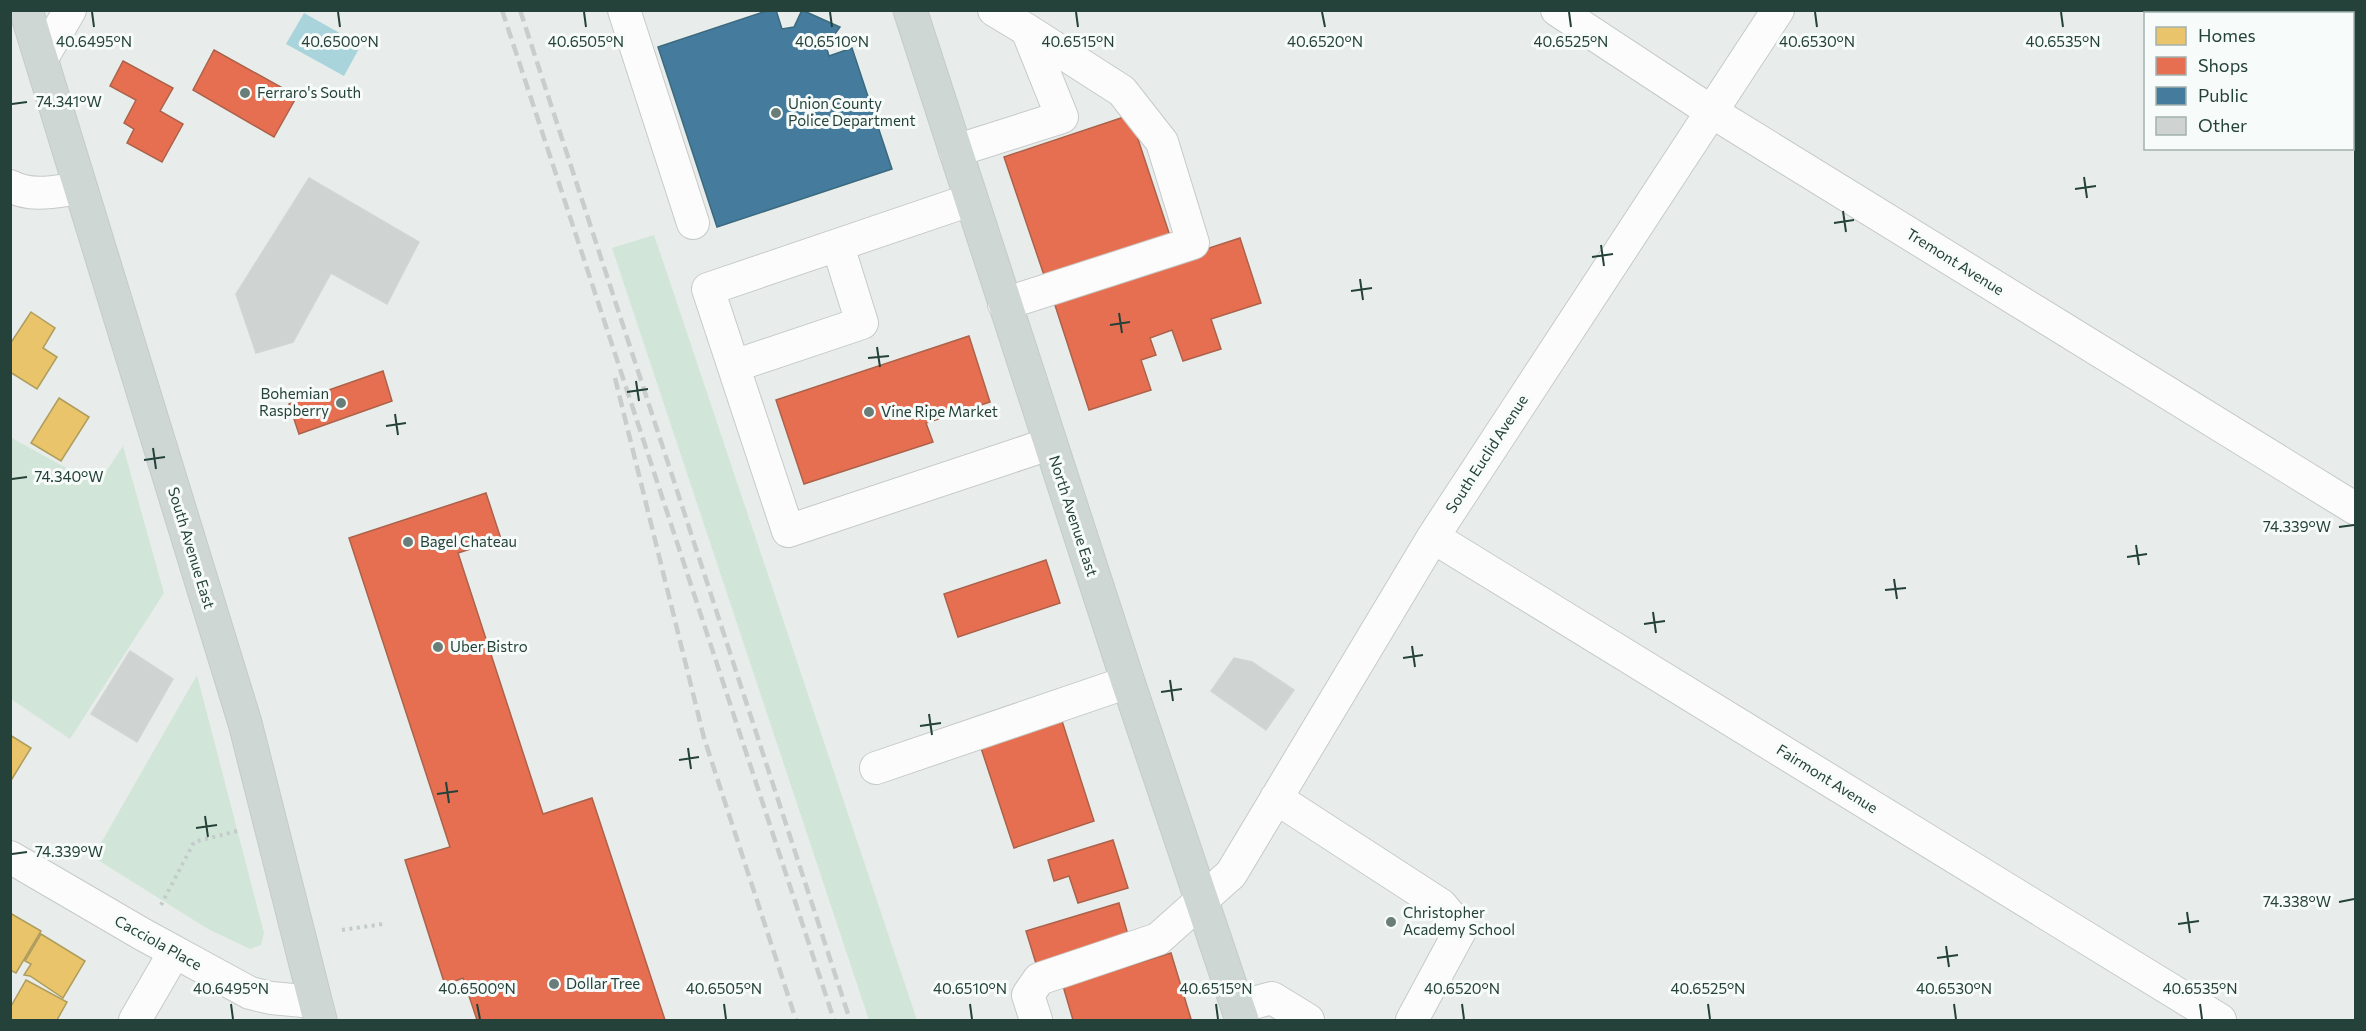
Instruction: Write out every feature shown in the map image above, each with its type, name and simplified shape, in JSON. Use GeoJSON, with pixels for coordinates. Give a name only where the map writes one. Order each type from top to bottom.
{"type":"FeatureCollection","features":[{"type":"Feature","properties":{"kind":"main road","name":"South Avenue East"},"geometry":{"type":"LineString","coordinates":[[26,10],[245,723],[317,1011]]}},
{"type":"Feature","properties":{"kind":"main road","name":"North Avenue East"},"geometry":{"type":"LineString","coordinates":[[910,10],[1049,444],[1240,1014]]}},
{"type":"Feature","properties":{"kind":"street"},"geometry":{"type":"LineString","coordinates":[[40,60],[70,10]]}},
{"type":"Feature","properties":{"kind":"street"},"geometry":{"type":"LineString","coordinates":[[994,10],[1122,91],[1162,142],[1193,243],[1004,304]]}},
{"type":"Feature","properties":{"kind":"street","name":"Tremont Avenue"},"geometry":{"type":"LineString","coordinates":[[1557,10],[1712,112],[2355,509]]}},
{"type":"Feature","properties":{"kind":"street","name":"South Euclid Avenue"},"geometry":{"type":"LineString","coordinates":[[1036,1020],[1028,995],[1039,979],[1158,939],[1231,874],[1433,537],[1778,10]]}},
{"type":"Feature","properties":{"kind":"street"},"geometry":{"type":"LineString","coordinates":[[631,16],[693,223]]}},
{"type":"Feature","properties":{"kind":"street"},"geometry":{"type":"LineString","coordinates":[[955,151],[1062,117],[1027,30]]}},
{"type":"Feature","properties":{"kind":"street"},"geometry":{"type":"LineString","coordinates":[[10,186],[20,191],[38,194],[80,188]]}},
{"type":"Feature","properties":{"kind":"street"},"geometry":{"type":"LineString","coordinates":[[970,200],[708,289],[789,531],[1049,444]]}},
{"type":"Feature","properties":{"kind":"street"},"geometry":{"type":"LineString","coordinates":[[734,366],[862,323],[838,246]]}},
{"type":"Feature","properties":{"kind":"street","name":"Fairmont Avenue"},"geometry":{"type":"LineString","coordinates":[[1433,537],[2220,1020]]}},
{"type":"Feature","properties":{"kind":"street"},"geometry":{"type":"LineString","coordinates":[[876,768],[1128,682]]}},
{"type":"Feature","properties":{"kind":"street"},"geometry":{"type":"LineString","coordinates":[[1276,798],[1441,905],[1461,929],[1412,1020]]}},
{"type":"Feature","properties":{"kind":"street","name":"Cacciola Place"},"geometry":{"type":"LineString","coordinates":[[10,857],[174,953],[250,993],[317,1011]]}},
{"type":"Feature","properties":{"kind":"street"},"geometry":{"type":"LineString","coordinates":[[135,1020],[174,953]]}},
{"type":"Feature","properties":{"kind":"street"},"geometry":{"type":"LineString","coordinates":[[1240,1014],[1272,998],[1308,1020]]}},
{"type":"Feature","properties":{"kind":"path"},"geometry":{"type":"LineString","coordinates":[[161,905],[194,842],[243,830]]}},
{"type":"Feature","properties":{"kind":"path"},"geometry":{"type":"LineString","coordinates":[[342,930],[382,924]]}},
{"type":"Feature","properties":{"kind":"green space"},"geometry":{"type":"Polygon","coordinates":[[[654,235],[917,1020],[869,1020],[612,248],[654,235]]]}},
{"type":"Feature","properties":{"kind":"green space"},"geometry":{"type":"Polygon","coordinates":[[[10,437],[97,485],[123,446],[164,593],[70,739],[11,699],[10,437]]]}},
{"type":"Feature","properties":{"kind":"green space"},"geometry":{"type":"Polygon","coordinates":[[[197,675],[264,933],[261,945],[250,949],[208,929],[93,857],[197,675]]]}},
{"type":"Feature","properties":{"kind":"water"},"geometry":{"type":"Polygon","coordinates":[[[304,13],[361,45],[344,76],[286,44],[304,13]]]}},
{"type":"Feature","properties":{"kind":"building: Homes"},"geometry":{"type":"Polygon","coordinates":[[[31,312],[55,328],[43,348],[57,357],[37,389],[10,372],[10,344],[31,312]]]}},
{"type":"Feature","properties":{"kind":"building: Homes"},"geometry":{"type":"Polygon","coordinates":[[[59,398],[89,417],[61,461],[31,443],[59,398]]]}},
{"type":"Feature","properties":{"kind":"building: Homes"},"geometry":{"type":"Polygon","coordinates":[[[10,735],[31,748],[10,782],[10,735]]]}},
{"type":"Feature","properties":{"kind":"building: Homes"},"geometry":{"type":"Polygon","coordinates":[[[10,913],[41,931],[16,973],[10,970],[10,913]]]}},
{"type":"Feature","properties":{"kind":"building: Homes"},"geometry":{"type":"Polygon","coordinates":[[[41,934],[85,961],[63,998],[30,976],[24,975],[31,964],[25,961],[41,934]]]}},
{"type":"Feature","properties":{"kind":"building: Homes"},"geometry":{"type":"Polygon","coordinates":[[[26,980],[67,1002],[57,1020],[10,1020],[10,1008],[26,980]]]}},
{"type":"Feature","properties":{"kind":"building: Shops","name":"Ferraro's South"},"geometry":{"type":"Polygon","coordinates":[[[214,50],[297,96],[274,137],[193,90],[214,50]]]}},
{"type":"Feature","properties":{"kind":"building: Shops"},"geometry":{"type":"Polygon","coordinates":[[[123,61],[173,88],[160,111],[183,124],[162,162],[127,143],[134,129],[124,123],[136,100],[110,86],[123,61]]]}},
{"type":"Feature","properties":{"kind":"building: Shops"},"geometry":{"type":"Polygon","coordinates":[[[1130,115],[1172,242],[1047,284],[1004,157],[1130,115]]]}},
{"type":"Feature","properties":{"kind":"building: Shops"},"geometry":{"type":"Polygon","coordinates":[[[1240,238],[1261,303],[1211,319],[1221,349],[1183,361],[1172,330],[1150,338],[1156,355],[1141,360],[1151,390],[1089,410],[1053,299],[1240,238]]]}},
{"type":"Feature","properties":{"kind":"building: Shops","name":"Vine Ripe Market"},"geometry":{"type":"Polygon","coordinates":[[[969,336],[990,402],[926,423],[933,442],[804,484],[776,400],[969,336]]]}},
{"type":"Feature","properties":{"kind":"building: Shops","name":"Bohemian Raspberry"},"geometry":{"type":"Polygon","coordinates":[[[383,371],[392,401],[299,434],[289,404],[383,371]]]}},
{"type":"Feature","properties":{"kind":"building: Shops"},"geometry":{"type":"Polygon","coordinates":[[[486,493],[501,539],[458,553],[543,814],[592,798],[665,1020],[477,1020],[463,978],[445,985],[405,860],[450,847],[349,538],[486,493]]]}},
{"type":"Feature","properties":{"kind":"building: Shops"},"geometry":{"type":"Polygon","coordinates":[[[1046,560],[1060,603],[958,637],[944,594],[1046,560]]]}},
{"type":"Feature","properties":{"kind":"building: Shops"},"geometry":{"type":"Polygon","coordinates":[[[1062,721],[1094,821],[1014,848],[981,748],[1062,721]]]}},
{"type":"Feature","properties":{"kind":"building: Shops"},"geometry":{"type":"Polygon","coordinates":[[[1113,840],[1128,888],[1078,903],[1069,876],[1054,881],[1048,860],[1113,840]]]}},
{"type":"Feature","properties":{"kind":"building: Shops"},"geometry":{"type":"Polygon","coordinates":[[[1119,903],[1130,942],[1038,970],[1026,931],[1119,903]]]}},
{"type":"Feature","properties":{"kind":"building: Shops"},"geometry":{"type":"Polygon","coordinates":[[[1171,953],[1191,1019],[1073,1020],[1063,986],[1171,953]]]}},
{"type":"Feature","properties":{"kind":"building: Public","name":"Union County Police Department"},"geometry":{"type":"Polygon","coordinates":[[[769,10],[776,10],[782,29],[794,27],[802,10],[840,27],[826,46],[829,56],[852,48],[892,169],[717,227],[658,47],[769,10]]]}},
{"type":"Feature","properties":{"kind":"building: Other"},"geometry":{"type":"Polygon","coordinates":[[[309,178],[419,242],[387,304],[331,273],[293,342],[256,353],[236,294],[309,178]]]}},
{"type":"Feature","properties":{"kind":"building: Other"},"geometry":{"type":"Polygon","coordinates":[[[130,651],[173,679],[137,742],[91,714],[130,651]]]}},
{"type":"Feature","properties":{"kind":"building: Other"},"geometry":{"type":"Polygon","coordinates":[[[1234,658],[1252,662],[1294,690],[1266,730],[1211,691],[1234,658]]]}},
{"type":"Feature","properties":{"kind":"railway"},"geometry":{"type":"LineString","coordinates":[[502,10],[834,1020]]}},
{"type":"Feature","properties":{"kind":"railway"},"geometry":{"type":"LineString","coordinates":[[520,10],[850,1020]]}},
{"type":"Feature","properties":{"kind":"railway"},"geometry":{"type":"LineString","coordinates":[[615,378],[704,738],[796,1020]]}},
{"type":"Feature","properties":{"kind":"place","name":"Ferraro's South"},"geometry":{"type":"Point","coordinates":[245,93]}},
{"type":"Feature","properties":{"kind":"place","name":"Union County Police Department"},"geometry":{"type":"Point","coordinates":[776,113]}},
{"type":"Feature","properties":{"kind":"place","name":"Bohemian Raspberry"},"geometry":{"type":"Point","coordinates":[341,403]}},
{"type":"Feature","properties":{"kind":"place","name":"Vine Ripe Market"},"geometry":{"type":"Point","coordinates":[869,412]}},
{"type":"Feature","properties":{"kind":"place","name":"Bagel Chateau"},"geometry":{"type":"Point","coordinates":[408,542]}},
{"type":"Feature","properties":{"kind":"place","name":"Uber Bistro"},"geometry":{"type":"Point","coordinates":[438,647]}},
{"type":"Feature","properties":{"kind":"place","name":"Christopher Academy School"},"geometry":{"type":"Point","coordinates":[1391,922]}},
{"type":"Feature","properties":{"kind":"place","name":"Dollar Tree"},"geometry":{"type":"Point","coordinates":[554,984]}}]}
